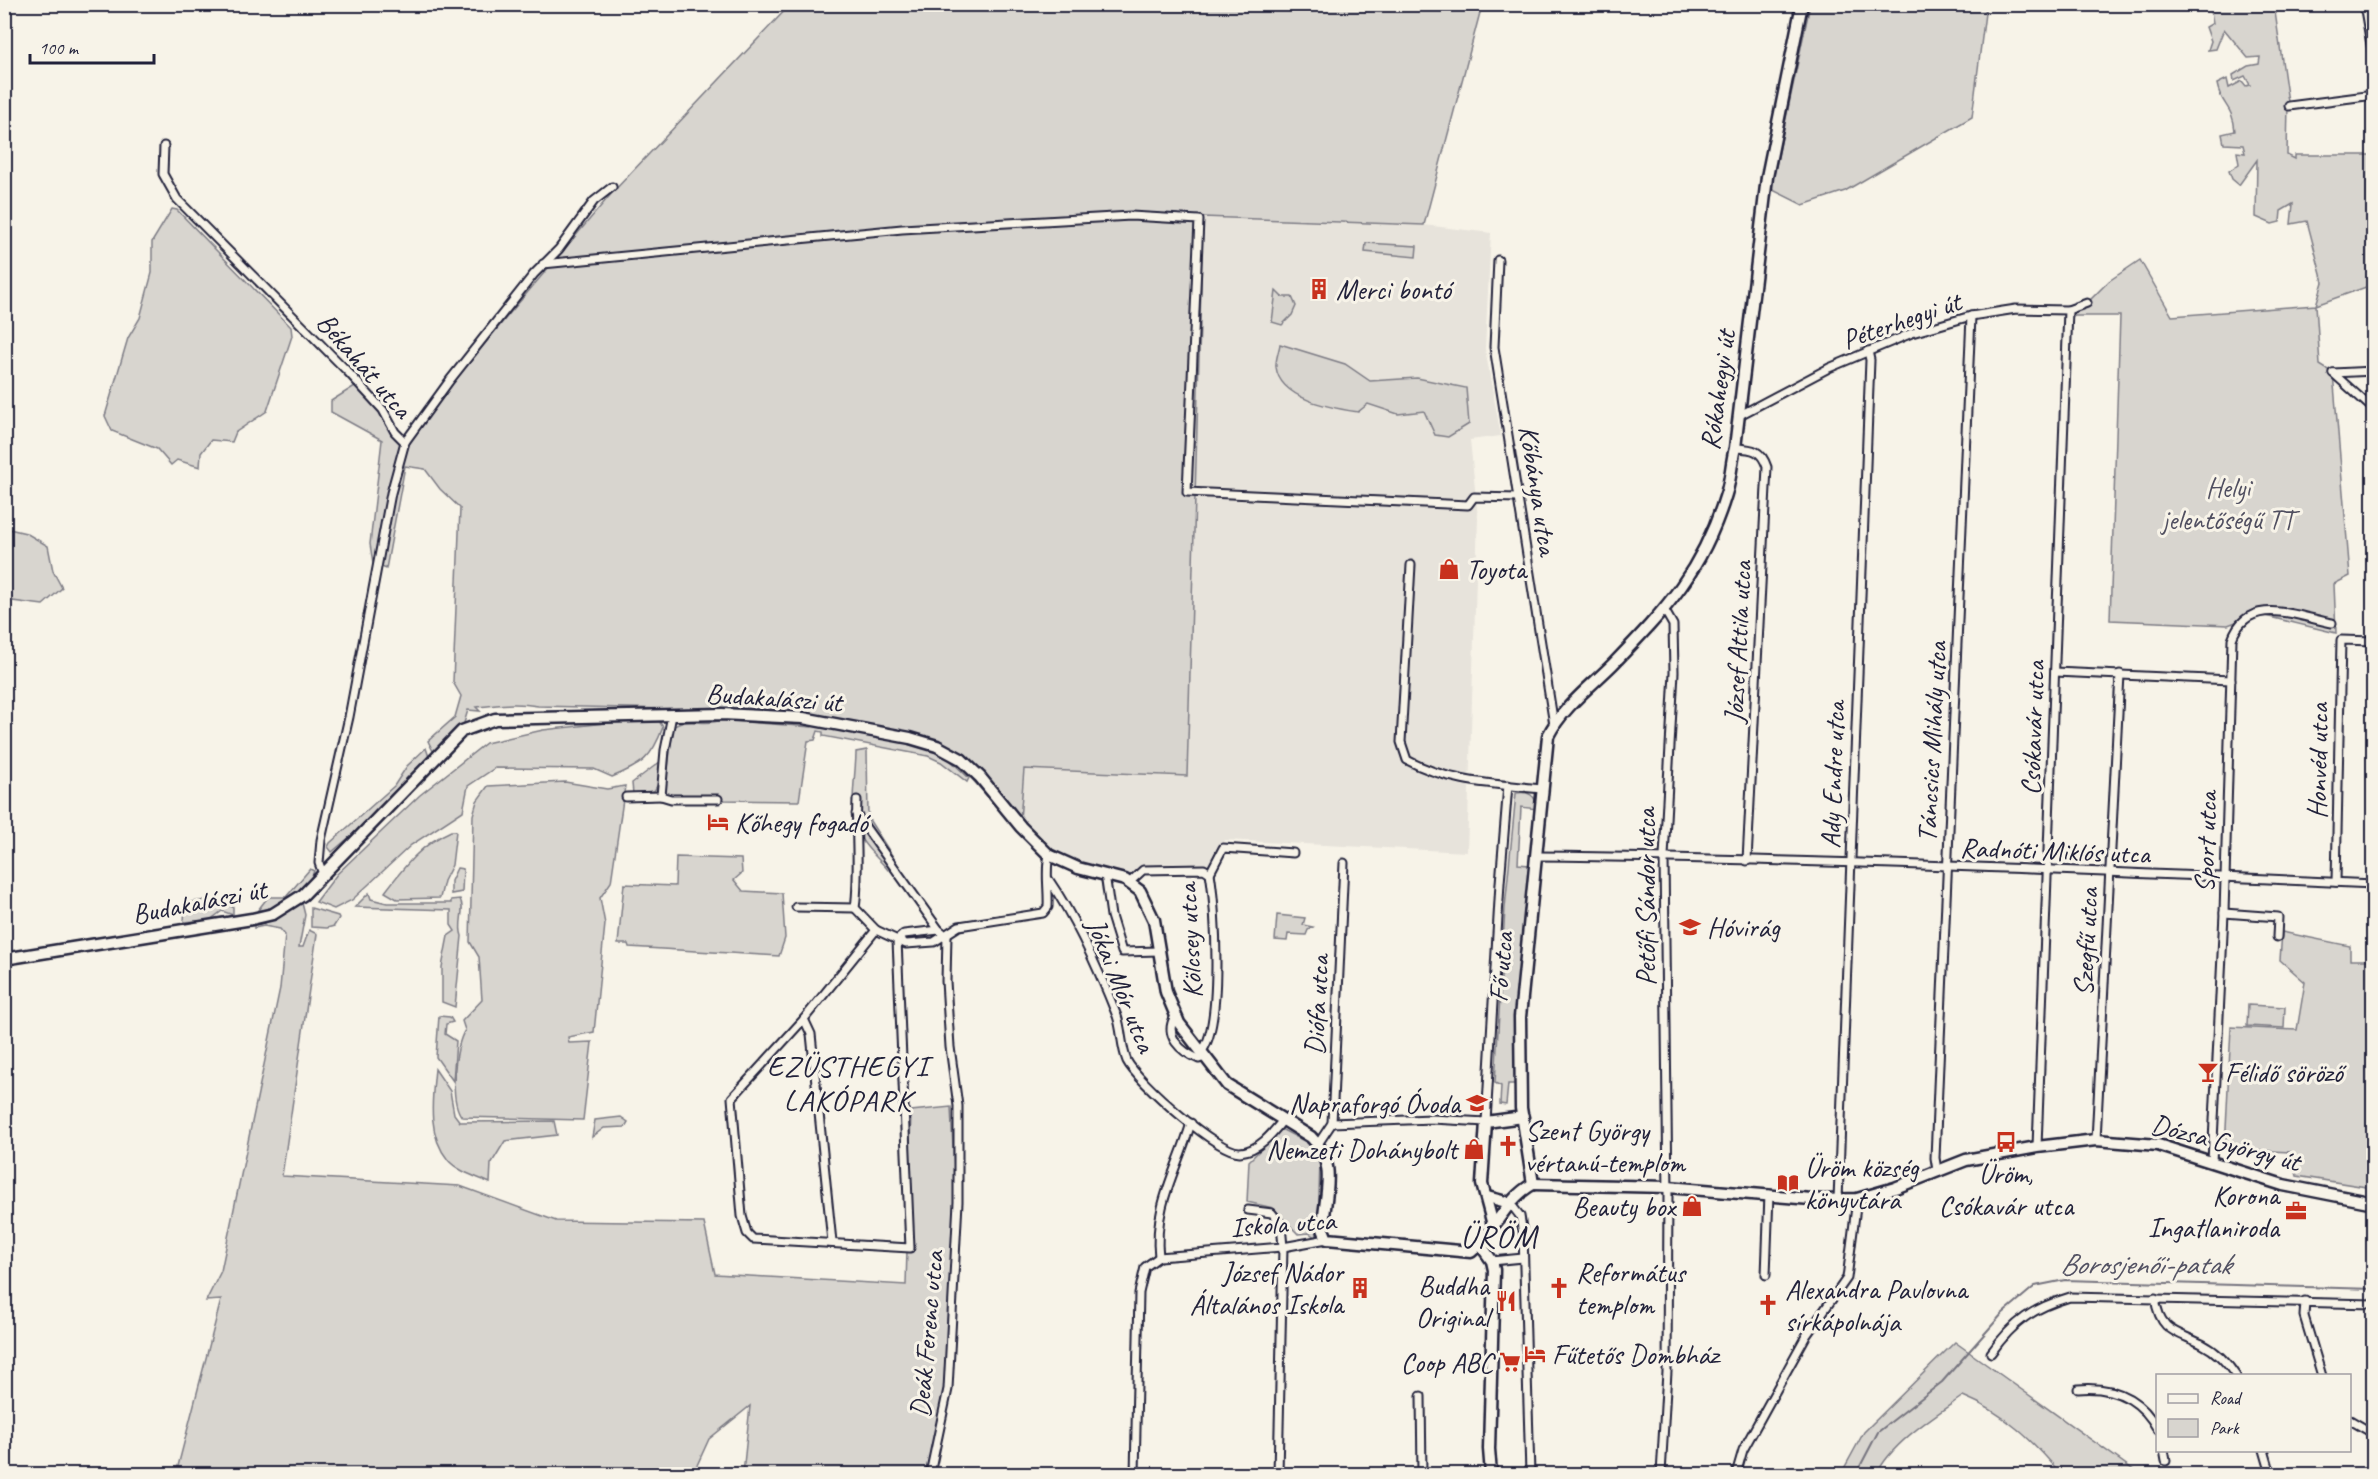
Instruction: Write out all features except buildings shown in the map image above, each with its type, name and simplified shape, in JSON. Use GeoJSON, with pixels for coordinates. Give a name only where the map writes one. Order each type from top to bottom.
{"type":"FeatureCollection","features":[{"type":"Feature","properties":{"kind":"main road","name":"Rókahegyi út"},"geometry":{"type":"LineString","coordinates":[[1554,725],[1665,611],[1694,570],[1715,526],[1727,491],[1735,448],[1767,177],[1802,4]]}},
{"type":"Feature","properties":{"kind":"main road","name":"Budakalászi út"},"geometry":{"type":"LineString","coordinates":[[4,959],[171,933],[273,914],[290,906],[324,874],[462,731],[472,725],[495,719],[672,715],[802,718],[910,738],[938,746],[961,759],[980,777],[1027,833],[1049,855],[1061,862],[1130,882]]}},
{"type":"Feature","properties":{"kind":"main road","name":"Fő utca"},"geometry":{"type":"LineString","coordinates":[[1533,1184],[1523,1117],[1520,1017],[1546,748],[1554,725]]}},
{"type":"Feature","properties":{"kind":"main road"},"geometry":{"type":"LineString","coordinates":[[1130,882],[1147,901],[1154,920],[1166,992],[1174,1016],[1227,1085],[1318,1144],[1326,1155],[1328,1165],[1323,1229],[1327,1239]]}},
{"type":"Feature","properties":{"kind":"main road"},"geometry":{"type":"LineString","coordinates":[[1493,1225],[1482,1176],[1486,1122],[1523,1117]]}},
{"type":"Feature","properties":{"kind":"main road","name":"Dózsa György út"},"geometry":{"type":"LineString","coordinates":[[1533,1184],[1668,1187],[1838,1200],[1857,1199],[1895,1188],[1937,1170],[1984,1156],[2096,1140],[2158,1145],[2283,1185],[2373,1203]]}},
{"type":"Feature","properties":{"kind":"main road"},"geometry":{"type":"LineString","coordinates":[[1491,1474],[1489,1449],[1492,1261],[1480,1244],[1510,1203],[1533,1184]]}},
{"type":"Feature","properties":{"kind":"main road"},"geometry":{"type":"LineString","coordinates":[[1486,1197],[1510,1203]]}},
{"type":"Feature","properties":{"kind":"main road","name":"Iskola utca"},"geometry":{"type":"LineString","coordinates":[[1327,1239],[1344,1242],[1421,1245],[1462,1253],[1470,1252],[1480,1244]]}},
{"type":"Feature","properties":{"kind":"street"},"geometry":{"type":"LineString","coordinates":[[2364,4],[2373,62]]}},
{"type":"Feature","properties":{"kind":"street"},"geometry":{"type":"LineString","coordinates":[[2289,106],[2373,95]]}},
{"type":"Feature","properties":{"kind":"street","name":"Békahát utca"},"geometry":{"type":"LineString","coordinates":[[164,146],[163,174],[177,199],[348,372],[383,410],[395,432],[405,442],[450,380],[543,264],[559,249],[594,201],[612,187]]}},
{"type":"Feature","properties":{"kind":"street"},"geometry":{"type":"LineString","coordinates":[[543,264],[902,229],[1131,216],[1199,220],[1187,492],[1468,505],[1474,497],[1519,498]]}},
{"type":"Feature","properties":{"kind":"street","name":"Kőbánya utca"},"geometry":{"type":"LineString","coordinates":[[1498,260],[1494,347],[1554,725]]}},
{"type":"Feature","properties":{"kind":"street","name":"Péterhegyi út"},"geometry":{"type":"LineString","coordinates":[[1740,416],[1794,384],[1912,333],[1971,316],[2016,309],[2068,310],[2087,303]]}},
{"type":"Feature","properties":{"kind":"street","name":"Csókavár utca"},"geometry":{"type":"LineString","coordinates":[[2037,1147],[2068,310]]}},
{"type":"Feature","properties":{"kind":"street","name":"Táncsics Mihály utca"},"geometry":{"type":"LineString","coordinates":[[1937,1170],[1935,1158],[1946,867],[1971,316]]}},
{"type":"Feature","properties":{"kind":"street","name":"Ady Endre utca"},"geometry":{"type":"LineString","coordinates":[[1838,1200],[1870,360],[1868,351]]}},
{"type":"Feature","properties":{"kind":"street"},"geometry":{"type":"LineString","coordinates":[[2373,371],[2333,373],[2373,410]]}},
{"type":"Feature","properties":{"kind":"street"},"geometry":{"type":"LineString","coordinates":[[324,874],[319,863],[321,840],[349,717],[392,494],[405,442]]}},
{"type":"Feature","properties":{"kind":"street","name":"József Attila utca"},"geometry":{"type":"LineString","coordinates":[[1735,448],[1755,450],[1763,455],[1767,467],[1747,861]]}},
{"type":"Feature","properties":{"kind":"street"},"geometry":{"type":"LineString","coordinates":[[1412,565],[1401,742],[1407,760],[1423,769],[1460,780],[1543,789]]}},
{"type":"Feature","properties":{"kind":"street","name":"Sport utca"},"geometry":{"type":"LineString","coordinates":[[2212,1162],[2224,913],[2232,639],[2238,623],[2250,614],[2264,610],[2332,623]]}},
{"type":"Feature","properties":{"kind":"street","name":"Petőfi Sándor utca"},"geometry":{"type":"LineString","coordinates":[[1661,1474],[1667,1372],[1668,1187],[1664,857],[1674,672],[1673,625],[1665,611]]}},
{"type":"Feature","properties":{"kind":"street","name":"Honvéd utca"},"geometry":{"type":"LineString","coordinates":[[2336,882],[2341,640],[2373,641]]}},
{"type":"Feature","properties":{"kind":"street"},"geometry":{"type":"LineString","coordinates":[[2055,672],[2231,680]]}},
{"type":"Feature","properties":{"kind":"street","name":"Szegfű utca"},"geometry":{"type":"LineString","coordinates":[[2096,1140],[2120,674]]}},
{"type":"Feature","properties":{"kind":"street"},"geometry":{"type":"LineString","coordinates":[[661,796],[665,750],[672,715]]}},
{"type":"Feature","properties":{"kind":"street","name":"Fő utca"},"geometry":{"type":"LineString","coordinates":[[1486,1122],[1508,786]]}},
{"type":"Feature","properties":{"kind":"street"},"geometry":{"type":"LineString","coordinates":[[626,797],[661,796],[671,800],[718,798]]}},
{"type":"Feature","properties":{"kind":"street"},"geometry":{"type":"LineString","coordinates":[[855,908],[859,874],[857,800]]}},
{"type":"Feature","properties":{"kind":"street"},"geometry":{"type":"LineString","coordinates":[[856,814],[939,930],[947,935]]}},
{"type":"Feature","properties":{"kind":"street"},"geometry":{"type":"LineString","coordinates":[[1210,873],[1223,848],[1293,853]]}},
{"type":"Feature","properties":{"kind":"street"},"geometry":{"type":"LineString","coordinates":[[796,907],[855,908],[876,930],[906,944],[934,942],[959,926],[1043,913],[1048,907],[1047,865],[1049,855]]}},
{"type":"Feature","properties":{"kind":"street","name":"Radnóti Miklós utca"},"geometry":{"type":"LineString","coordinates":[[1536,856],[1664,857],[2047,872],[2110,872],[2373,884]]}},
{"type":"Feature","properties":{"kind":"street","name":"Diófa utca"},"geometry":{"type":"LineString","coordinates":[[1332,1124],[1344,863]]}},
{"type":"Feature","properties":{"kind":"street","name":"Kölcsey utca"},"geometry":{"type":"LineString","coordinates":[[1130,882],[1143,870],[1204,869],[1210,873],[1216,972],[1211,1033],[1203,1054]]}},
{"type":"Feature","properties":{"kind":"street"},"geometry":{"type":"LineString","coordinates":[[1105,874],[1111,916],[1122,952],[1159,951]]}},
{"type":"Feature","properties":{"kind":"street","name":"Jókai Mór utca"},"geometry":{"type":"LineString","coordinates":[[1049,880],[1066,904],[1117,1016],[1127,1060],[1143,1081],[1191,1123],[1225,1148],[1240,1152],[1257,1147],[1282,1120]]}},
{"type":"Feature","properties":{"kind":"street"},"geometry":{"type":"LineString","coordinates":[[2224,913],[2278,917],[2277,937]]}},
{"type":"Feature","properties":{"kind":"street"},"geometry":{"type":"LineString","coordinates":[[876,930],[804,1019],[732,1098],[742,1216],[747,1233],[753,1239],[910,1248],[897,940]]}},
{"type":"Feature","properties":{"kind":"street"},"geometry":{"type":"LineString","coordinates":[[897,940],[904,934],[939,930]]}},
{"type":"Feature","properties":{"kind":"street","name":"Deák Ferenc utca"},"geometry":{"type":"LineString","coordinates":[[930,1474],[948,1389],[957,1232],[958,1107],[949,1036],[946,981],[947,935]]}},
{"type":"Feature","properties":{"kind":"street"},"geometry":{"type":"LineString","coordinates":[[804,1019],[812,1034],[832,1242]]}},
{"type":"Feature","properties":{"kind":"street"},"geometry":{"type":"LineString","coordinates":[[1318,1144],[1332,1124],[1432,1119],[1486,1122]]}},
{"type":"Feature","properties":{"kind":"street"},"geometry":{"type":"LineString","coordinates":[[1135,1474],[1139,1293],[1145,1267],[1159,1257],[1157,1239],[1162,1200],[1168,1181],[1181,1158],[1191,1123]]}},
{"type":"Feature","properties":{"kind":"street"},"geometry":{"type":"LineString","coordinates":[[1766,1275],[1769,1194]]}},
{"type":"Feature","properties":{"kind":"street"},"geometry":{"type":"LineString","coordinates":[[1736,1474],[1743,1450],[1801,1346],[1847,1278],[1857,1199]]}},
{"type":"Feature","properties":{"kind":"street"},"geometry":{"type":"LineString","coordinates":[[1510,1203],[1520,1216],[1527,1309],[1530,1474]]}},
{"type":"Feature","properties":{"kind":"street"},"geometry":{"type":"LineString","coordinates":[[1248,1210],[1272,1213],[1281,1225],[1283,1247],[1278,1474]]}},
{"type":"Feature","properties":{"kind":"street","name":"Iskola utca"},"geometry":{"type":"LineString","coordinates":[[1159,1257],[1186,1252],[1283,1247],[1327,1239]]}},
{"type":"Feature","properties":{"kind":"street"},"geometry":{"type":"LineString","coordinates":[[1492,1261],[1523,1258]]}},
{"type":"Feature","properties":{"kind":"street"},"geometry":{"type":"LineString","coordinates":[[1991,1353],[2008,1329],[2056,1301],[2087,1296],[2373,1304]]}},
{"type":"Feature","properties":{"kind":"street"},"geometry":{"type":"LineString","coordinates":[[2155,1298],[2159,1319],[2165,1326],[2216,1352],[2233,1374]]}},
{"type":"Feature","properties":{"kind":"street"},"geometry":{"type":"LineString","coordinates":[[2305,1301],[2304,1316],[2321,1374]]}},
{"type":"Feature","properties":{"kind":"street"},"geometry":{"type":"LineString","coordinates":[[2078,1389],[2108,1388],[2123,1395],[2155,1417]]}},
{"type":"Feature","properties":{"kind":"street"},"geometry":{"type":"LineString","coordinates":[[1420,1396],[1422,1474]]}},
{"type":"Feature","properties":{"kind":"street"},"geometry":{"type":"LineString","coordinates":[[2351,1421],[2373,1434]]}},
{"type":"Feature","properties":{"kind":"street"},"geometry":{"type":"LineString","coordinates":[[2164,1452],[2166,1461]]}},
{"type":"Feature","properties":{"kind":"street"},"geometry":{"type":"LineString","coordinates":[[2265,1452],[2271,1474]]}},
{"type":"Feature","properties":{"kind":"street"},"geometry":{"type":"LineString","coordinates":[[2369,1474],[2373,1465]]}},
{"type":"Feature","properties":{"kind":"shaded area"},"geometry":{"type":"Polygon","coordinates":[[[1203,217],[1424,225],[1491,233],[1485,349],[1501,436],[1470,440],[1478,518],[1467,852],[1225,840],[1204,874],[1145,875],[1128,888],[1070,871],[1038,855],[1019,833],[1024,769],[1187,776],[1203,217]]]}},
{"type":"Feature","properties":{"kind":"green space"},"geometry":{"type":"Polygon","coordinates":[[[790,5],[1482,5],[1424,225],[1203,217],[1187,776],[1024,769],[1019,833],[958,763],[951,761],[969,778],[967,782],[941,762],[928,756],[823,736],[823,732],[818,731],[815,740],[808,741],[799,801],[724,800],[717,796],[668,796],[665,793],[673,727],[685,722],[721,720],[811,727],[801,712],[514,704],[476,707],[480,711],[468,710],[464,723],[434,753],[428,741],[455,717],[461,696],[453,682],[460,508],[440,489],[425,469],[405,466],[386,569],[373,563],[370,544],[382,440],[331,412],[331,401],[358,384],[405,441],[612,193],[790,5]]]}},
{"type":"Feature","properties":{"kind":"green space"},"geometry":{"type":"Polygon","coordinates":[[[1810,5],[1986,5],[1972,117],[1845,191],[1803,205],[1771,189],[1810,5]]]}},
{"type":"Feature","properties":{"kind":"green space"},"geometry":{"type":"Polygon","coordinates":[[[2210,5],[2274,5],[2288,102],[2287,155],[2295,159],[2295,155],[2373,155],[2373,287],[2366,287],[2316,305],[2323,282],[2307,221],[2291,224],[2293,204],[2281,211],[2280,222],[2272,224],[2256,217],[2257,160],[2239,185],[2232,179],[2229,171],[2239,164],[2237,152],[2245,153],[2243,145],[2224,144],[2222,134],[2235,131],[2234,122],[2217,84],[2227,79],[2229,88],[2242,81],[2246,86],[2250,85],[2245,76],[2234,81],[2233,75],[2248,66],[2259,64],[2260,57],[2248,58],[2224,29],[2216,49],[2208,50],[2211,41],[2206,27],[2213,23],[2210,5]]]}},
{"type":"Feature","properties":{"kind":"green space"},"geometry":{"type":"Polygon","coordinates":[[[172,209],[177,210],[291,327],[292,336],[267,411],[236,432],[232,442],[211,440],[201,453],[200,467],[177,460],[171,465],[157,449],[112,431],[105,416],[128,338],[140,318],[152,273],[152,242],[172,209]]]}},
{"type":"Feature","properties":{"kind":"green space"},"geometry":{"type":"Polygon","coordinates":[[[1366,243],[1417,246],[1416,257],[1365,252],[1366,243]]]}},
{"type":"Feature","properties":{"kind":"green space","name":"Helyi jelentőségű TT"},"geometry":{"type":"Polygon","coordinates":[[[2140,260],[2172,316],[2316,305],[2320,365],[2333,373],[2350,576],[2334,584],[2336,633],[2257,614],[2228,625],[2110,620],[2120,316],[2074,316],[2074,307],[2087,303],[2109,281],[2140,260]]]}},
{"type":"Feature","properties":{"kind":"green space"},"geometry":{"type":"Polygon","coordinates":[[[1276,291],[1282,297],[1292,297],[1296,306],[1292,315],[1282,325],[1272,322],[1276,291]]]}},
{"type":"Feature","properties":{"kind":"green space"},"geometry":{"type":"Polygon","coordinates":[[[1280,344],[1345,364],[1370,381],[1417,378],[1466,388],[1469,424],[1448,437],[1435,435],[1424,411],[1398,414],[1368,404],[1358,412],[1322,405],[1297,395],[1280,378],[1276,367],[1280,344]]]}},
{"type":"Feature","properties":{"kind":"green space"},"geometry":{"type":"Polygon","coordinates":[[[5,528],[26,533],[48,546],[53,571],[62,588],[43,605],[5,600],[5,528]]]}},
{"type":"Feature","properties":{"kind":"green space"},"geometry":{"type":"Polygon","coordinates":[[[624,721],[659,721],[663,727],[655,746],[638,764],[612,777],[594,769],[495,768],[468,786],[463,811],[411,845],[352,900],[334,909],[316,902],[337,874],[420,795],[486,743],[543,730],[624,721]]]}},
{"type":"Feature","properties":{"kind":"green space"},"geometry":{"type":"Polygon","coordinates":[[[426,748],[429,757],[359,829],[332,852],[328,847],[330,843],[394,786],[407,766],[426,748]]]}},
{"type":"Feature","properties":{"kind":"green space"},"geometry":{"type":"Polygon","coordinates":[[[867,750],[868,818],[897,863],[888,870],[864,843],[858,833],[853,815],[856,752],[867,750]]]}},
{"type":"Feature","properties":{"kind":"green space"},"geometry":{"type":"Polygon","coordinates":[[[661,761],[659,783],[654,791],[633,794],[632,783],[661,761]]]}},
{"type":"Feature","properties":{"kind":"green space"},"geometry":{"type":"Polygon","coordinates":[[[565,782],[607,789],[625,786],[611,882],[600,898],[605,924],[594,1032],[568,1037],[569,1043],[592,1042],[583,1120],[462,1117],[455,1099],[454,1074],[458,1049],[465,1030],[462,1021],[482,1000],[479,957],[470,942],[473,815],[477,801],[488,786],[565,782]]]}},
{"type":"Feature","properties":{"kind":"green space"},"geometry":{"type":"Polygon","coordinates":[[[1516,793],[1531,795],[1537,809],[1521,807],[1518,864],[1529,865],[1517,993],[1516,1084],[1508,1084],[1506,1105],[1500,1104],[1501,1086],[1495,1083],[1505,908],[1516,793]]]}},
{"type":"Feature","properties":{"kind":"green space"},"geometry":{"type":"Polygon","coordinates":[[[451,831],[456,831],[452,865],[444,881],[440,898],[397,899],[385,892],[422,849],[451,831]]]}},
{"type":"Feature","properties":{"kind":"green space"},"geometry":{"type":"Polygon","coordinates":[[[676,857],[741,859],[742,873],[734,880],[743,891],[782,893],[785,938],[779,956],[629,947],[628,944],[618,944],[624,884],[675,886],[676,857]]]}},
{"type":"Feature","properties":{"kind":"green space"},"geometry":{"type":"Polygon","coordinates":[[[457,868],[463,869],[462,892],[451,894],[451,881],[457,868]]]}},
{"type":"Feature","properties":{"kind":"green space"},"geometry":{"type":"Polygon","coordinates":[[[310,869],[314,871],[311,878],[292,898],[275,907],[258,910],[268,897],[286,897],[310,869]]]}},
{"type":"Feature","properties":{"kind":"green space"},"geometry":{"type":"Polygon","coordinates":[[[369,893],[371,899],[387,903],[451,903],[451,900],[460,899],[462,936],[455,1007],[442,1002],[442,967],[448,936],[455,931],[451,925],[451,910],[355,907],[369,893]]]}},
{"type":"Feature","properties":{"kind":"green space"},"geometry":{"type":"Polygon","coordinates":[[[214,899],[233,907],[233,915],[222,911],[210,920],[184,922],[185,903],[214,899]]]}},
{"type":"Feature","properties":{"kind":"green space"},"geometry":{"type":"Polygon","coordinates":[[[302,903],[305,915],[299,947],[303,947],[309,930],[317,934],[282,1176],[460,1186],[556,1221],[704,1223],[715,1274],[906,1285],[911,1111],[951,1107],[957,1232],[942,1417],[925,1474],[743,1474],[750,1406],[709,1439],[693,1474],[176,1474],[221,1300],[206,1301],[221,1271],[280,988],[285,935],[280,929],[264,926],[254,928],[254,923],[275,917],[302,903]]]}},
{"type":"Feature","properties":{"kind":"green space"},"geometry":{"type":"Polygon","coordinates":[[[311,908],[339,918],[334,926],[311,927],[311,908]]]}},
{"type":"Feature","properties":{"kind":"green space"},"geometry":{"type":"Polygon","coordinates":[[[1277,915],[1305,918],[1303,925],[1313,927],[1306,935],[1288,934],[1287,941],[1275,940],[1277,915]]]}},
{"type":"Feature","properties":{"kind":"green space"},"geometry":{"type":"Polygon","coordinates":[[[2282,932],[2350,946],[2350,960],[2373,960],[2373,1188],[2297,1176],[2291,1152],[2225,1149],[2231,1027],[2297,1030],[2305,982],[2280,960],[2282,932]]]}},
{"type":"Feature","properties":{"kind":"green space"},"geometry":{"type":"Polygon","coordinates":[[[2248,1005],[2285,1007],[2284,1028],[2247,1026],[2248,1005]]]}},
{"type":"Feature","properties":{"kind":"green space"},"geometry":{"type":"Polygon","coordinates":[[[439,1016],[450,1017],[453,1022],[446,1024],[445,1034],[456,1041],[453,1081],[436,1057],[439,1016]]]}},
{"type":"Feature","properties":{"kind":"green space"},"geometry":{"type":"Polygon","coordinates":[[[435,1069],[450,1091],[454,1114],[460,1122],[554,1121],[557,1135],[505,1141],[491,1164],[490,1183],[462,1171],[448,1160],[441,1150],[434,1128],[435,1069]]]}},
{"type":"Feature","properties":{"kind":"green space"},"geometry":{"type":"Polygon","coordinates":[[[621,1117],[628,1122],[625,1127],[604,1128],[592,1137],[595,1120],[621,1117]]]}},
{"type":"Feature","properties":{"kind":"green space"},"geometry":{"type":"Polygon","coordinates":[[[1281,1129],[1308,1143],[1320,1158],[1318,1231],[1315,1237],[1309,1233],[1298,1234],[1273,1208],[1247,1202],[1249,1161],[1281,1129]]]}},
{"type":"Feature","properties":{"kind":"green space"},"geometry":{"type":"Polygon","coordinates":[[[1955,1342],[2139,1474],[2061,1474],[2040,1450],[2005,1419],[1963,1396],[1903,1441],[1877,1474],[1841,1474],[1864,1432],[1955,1342]]]}},
{"type":"Feature","properties":{"kind":"waterway","name":"Borosjenői-patak"},"geometry":{"type":"LineString","coordinates":[[1856,1474],[1878,1432],[1942,1382],[2002,1314],[2035,1286],[2065,1280],[2374,1289]]}},
{"type":"Feature","properties":{"kind":"place","name":"Merci bontó"},"geometry":{"type":"Point","coordinates":[1319,289]}},
{"type":"Feature","properties":{"kind":"place","name":"Toyota"},"geometry":{"type":"Point","coordinates":[1449,569]}},
{"type":"Feature","properties":{"kind":"place","name":"Kőhegy fogadó"},"geometry":{"type":"Point","coordinates":[718,822]}},
{"type":"Feature","properties":{"kind":"place","name":"Hóvirág"},"geometry":{"type":"Point","coordinates":[1690,927]}},
{"type":"Feature","properties":{"kind":"place","name":"Félidő söröző"},"geometry":{"type":"Point","coordinates":[2208,1072]}},
{"type":"Feature","properties":{"kind":"place","name":"Napraforgó Óvoda"},"geometry":{"type":"Point","coordinates":[1477,1103]}},
{"type":"Feature","properties":{"kind":"place","name":"Üröm, Csókavár utca"},"geometry":{"type":"Point","coordinates":[2006,1142]}},
{"type":"Feature","properties":{"kind":"place","name":"Szent György vértanú-templom"},"geometry":{"type":"Point","coordinates":[1508,1146]}},
{"type":"Feature","properties":{"kind":"place","name":"Nemzeti Dohánybolt"},"geometry":{"type":"Point","coordinates":[1474,1149]}},
{"type":"Feature","properties":{"kind":"place","name":"Üröm község könyvtára"},"geometry":{"type":"Point","coordinates":[1788,1183]}},
{"type":"Feature","properties":{"kind":"place","name":"Beauty box"},"geometry":{"type":"Point","coordinates":[1692,1206]}},
{"type":"Feature","properties":{"kind":"place","name":"Korona Ingatlaniroda"},"geometry":{"type":"Point","coordinates":[2296,1211]}},
{"type":"Feature","properties":{"kind":"place","name":"József Nádor Általános Iskola"},"geometry":{"type":"Point","coordinates":[1360,1288]}},
{"type":"Feature","properties":{"kind":"place","name":"Református templom"},"geometry":{"type":"Point","coordinates":[1559,1288]}},
{"type":"Feature","properties":{"kind":"place","name":"Buddha Original"},"geometry":{"type":"Point","coordinates":[1506,1301]}},
{"type":"Feature","properties":{"kind":"place","name":"Alexandra Pavlovna sírkápolnája"},"geometry":{"type":"Point","coordinates":[1768,1305]}},
{"type":"Feature","properties":{"kind":"place","name":"Fűtetős Dombház"},"geometry":{"type":"Point","coordinates":[1535,1354]}},
{"type":"Feature","properties":{"kind":"place","name":"Coop ABC"},"geometry":{"type":"Point","coordinates":[1510,1362]}},
{"type":"Feature","properties":{"kind":"district","name":"EZÜSTHEGYI LAKÓPARK"},"geometry":{"type":"Point","coordinates":[848,1083]}},
{"type":"Feature","properties":{"kind":"district","name":"ÜRÖM"},"geometry":{"type":"Point","coordinates":[1499,1236]}}]}
